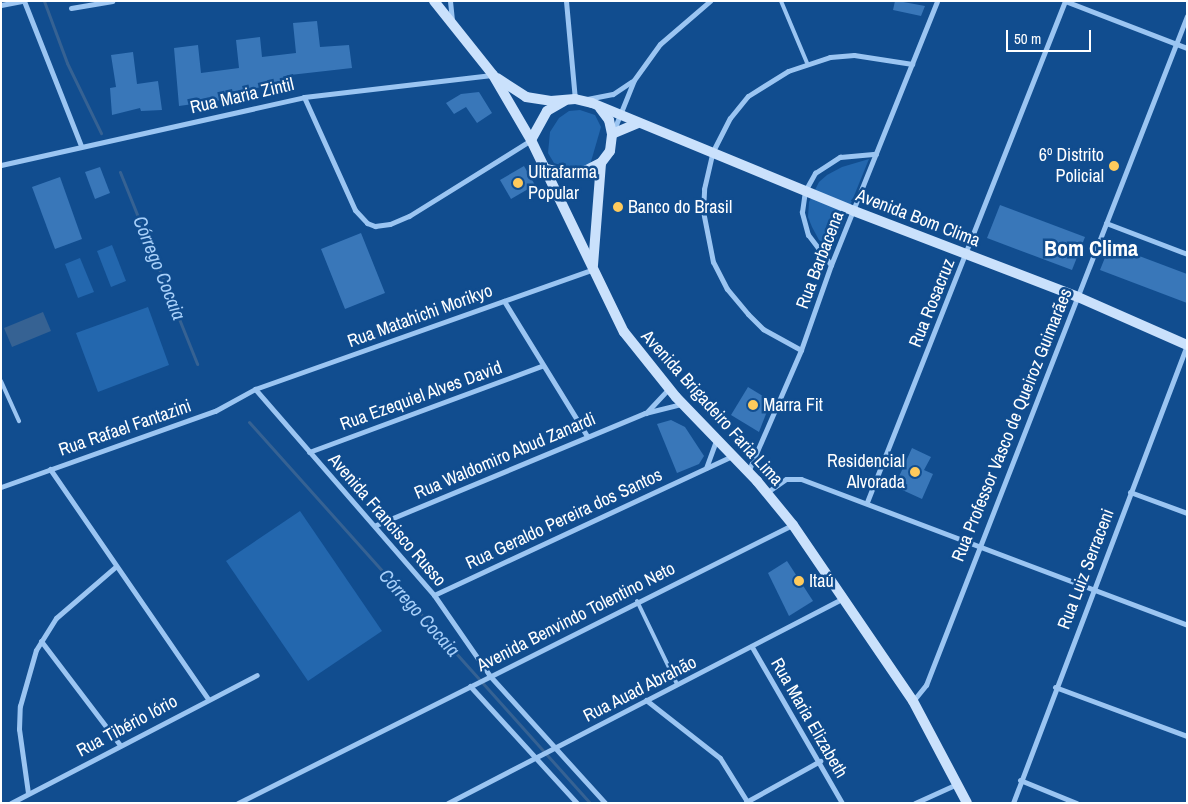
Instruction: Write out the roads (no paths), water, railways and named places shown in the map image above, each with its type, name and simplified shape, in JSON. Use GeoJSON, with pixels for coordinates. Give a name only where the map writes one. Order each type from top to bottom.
{"type":"FeatureCollection","features":[{"type":"Feature","properties":{"kind":"main road","name":"Avenida Brigadeiro Faria Lima"},"geometry":{"type":"LineString","coordinates":[[434,1],[492,75],[531,140],[624,332],[683,404],[793,524],[912,701],[966,803]]}},
{"type":"Feature","properties":{"kind":"main road","name":"Avenida Bom Clima"},"geometry":{"type":"LineString","coordinates":[[492,75],[526,97],[575,99],[599,107],[854,211],[1078,297],[1187,345]]}},
{"type":"Feature","properties":{"kind":"main road"},"geometry":{"type":"LineString","coordinates":[[531,140],[547,111],[575,99]]}},
{"type":"Feature","properties":{"kind":"main road"},"geometry":{"type":"LineString","coordinates":[[546,169],[569,174],[592,169],[601,163],[610,151],[612,134],[609,120],[599,107]]}},
{"type":"Feature","properties":{"kind":"main road"},"geometry":{"type":"LineString","coordinates":[[612,134],[638,123]]}},
{"type":"Feature","properties":{"kind":"main road"},"geometry":{"type":"LineString","coordinates":[[593,267],[601,163]]}},
{"type":"Feature","properties":{"kind":"street"},"geometry":{"type":"LineString","coordinates":[[1,5],[23,1],[81,146]]}},
{"type":"Feature","properties":{"kind":"street"},"geometry":{"type":"LineString","coordinates":[[71,8],[112,1]]}},
{"type":"Feature","properties":{"kind":"street"},"geometry":{"type":"LineString","coordinates":[[450,1],[453,26]]}},
{"type":"Feature","properties":{"kind":"street"},"geometry":{"type":"LineString","coordinates":[[566,1],[575,99],[613,94],[634,80]]}},
{"type":"Feature","properties":{"kind":"street"},"geometry":{"type":"LineString","coordinates":[[612,134],[634,80],[660,44],[710,1]]}},
{"type":"Feature","properties":{"kind":"street","name":"Rua Barbacena"},"geometry":{"type":"LineString","coordinates":[[748,473],[801,350],[832,265],[938,1]]}},
{"type":"Feature","properties":{"kind":"street"},"geometry":{"type":"LineString","coordinates":[[1065,1],[1187,48]]}},
{"type":"Feature","properties":{"kind":"street","name":"Rua Rosacruz"},"geometry":{"type":"LineString","coordinates":[[867,502],[967,254],[1065,1]]}},
{"type":"Feature","properties":{"kind":"street","name":"Rua Professor Vasco de Queiroz Guimarães"},"geometry":{"type":"LineString","coordinates":[[912,701],[926,685],[1187,16]]}},
{"type":"Feature","properties":{"kind":"street"},"geometry":{"type":"LineString","coordinates":[[801,350],[764,329],[748,314],[727,289],[713,262],[703,211],[704,189],[712,153],[730,118],[748,96],[768,82],[807,63],[854,55],[896,59],[912,64]]}},
{"type":"Feature","properties":{"kind":"street","name":"Rua Maria Zintil"},"geometry":{"type":"LineString","coordinates":[[1,165],[304,97],[492,75]]}},
{"type":"Feature","properties":{"kind":"street"},"geometry":{"type":"LineString","coordinates":[[304,97],[355,210],[367,223],[374,226],[390,224],[409,216],[531,140]]}},
{"type":"Feature","properties":{"kind":"street"},"geometry":{"type":"LineString","coordinates":[[832,265],[808,235],[802,212],[805,190],[815,173],[840,157],[876,154]]}},
{"type":"Feature","properties":{"kind":"street"},"geometry":{"type":"LineString","coordinates":[[1106,223],[1186,253]]}},
{"type":"Feature","properties":{"kind":"street","name":"Rua Matahichi Morikyo"},"geometry":{"type":"LineString","coordinates":[[255,389],[504,301],[593,267]]}},
{"type":"Feature","properties":{"kind":"street"},"geometry":{"type":"LineString","coordinates":[[504,301],[542,366],[588,436]]}},
{"type":"Feature","properties":{"kind":"street","name":"Rua Luiz Serraceni"},"geometry":{"type":"LineString","coordinates":[[1013,803],[1055,686],[1187,345]]}},
{"type":"Feature","properties":{"kind":"street","name":"Rua Ezequiel Alves David"},"geometry":{"type":"LineString","coordinates":[[309,452],[542,366]]}},
{"type":"Feature","properties":{"kind":"street","name":"Rua Waldomiro Abud Zanardi"},"geometry":{"type":"LineString","coordinates":[[645,414],[669,388]]}},
{"type":"Feature","properties":{"kind":"street","name":"Rua Rafael Fantazini"},"geometry":{"type":"LineString","coordinates":[[1,487],[215,411],[255,389]]}},
{"type":"Feature","properties":{"kind":"street","name":"Avenida Francisco Russo"},"geometry":{"type":"LineString","coordinates":[[255,389],[309,452],[376,525],[434,594],[488,677],[605,803]]}},
{"type":"Feature","properties":{"kind":"street","name":"Rua Waldomiro Abud Zanardi"},"geometry":{"type":"LineString","coordinates":[[376,525],[588,436],[645,414],[683,404]]}},
{"type":"Feature","properties":{"kind":"street"},"geometry":{"type":"LineString","coordinates":[[706,468],[716,440]]}},
{"type":"Feature","properties":{"kind":"street","name":"Rua Geraldo Pereira dos Santos"},"geometry":{"type":"LineString","coordinates":[[434,594],[732,456]]}},
{"type":"Feature","properties":{"kind":"street"},"geometry":{"type":"LineString","coordinates":[[50,469],[115,567],[208,699]]}},
{"type":"Feature","properties":{"kind":"street"},"geometry":{"type":"LineString","coordinates":[[766,493],[782,481],[793,478],[867,502],[1187,625]]}},
{"type":"Feature","properties":{"kind":"street"},"geometry":{"type":"LineString","coordinates":[[1130,492],[1187,513]]}},
{"type":"Feature","properties":{"kind":"street","name":"Avenida Benvindo Tolentino Neto"},"geometry":{"type":"LineString","coordinates":[[238,803],[636,601],[793,524]]}},
{"type":"Feature","properties":{"kind":"street"},"geometry":{"type":"LineString","coordinates":[[28,793],[19,729],[20,706],[26,677],[41,641],[56,618],[115,567]]}},
{"type":"Feature","properties":{"kind":"street","name":"Rua Auad Abrahão"},"geometry":{"type":"LineString","coordinates":[[448,803],[539,758],[646,700],[844,598]]}},
{"type":"Feature","properties":{"kind":"street"},"geometry":{"type":"LineString","coordinates":[[41,641],[120,745]]}},
{"type":"Feature","properties":{"kind":"street","name":"Rua Maria Elizabeth"},"geometry":{"type":"LineString","coordinates":[[752,647],[820,761],[842,803]]}},
{"type":"Feature","properties":{"kind":"street","name":"Rua Tibério Iório"},"geometry":{"type":"LineString","coordinates":[[11,803],[257,675]]}},
{"type":"Feature","properties":{"kind":"street"},"geometry":{"type":"LineString","coordinates":[[472,685],[539,758],[577,803]]}},
{"type":"Feature","properties":{"kind":"street"},"geometry":{"type":"LineString","coordinates":[[1055,686],[1187,736]]}},
{"type":"Feature","properties":{"kind":"street"},"geometry":{"type":"LineString","coordinates":[[646,700],[720,758],[747,802],[820,761]]}},
{"type":"Feature","properties":{"kind":"street"},"geometry":{"type":"LineString","coordinates":[[1020,780],[1076,803]]}},
{"type":"Feature","properties":{"kind":"street"},"geometry":{"type":"LineString","coordinates":[[915,803],[957,783]]}},
{"type":"Feature","properties":{"kind":"lane"},"geometry":{"type":"LineString","coordinates":[[780,1],[807,63]]}},
{"type":"Feature","properties":{"kind":"lane"},"geometry":{"type":"LineString","coordinates":[[1,381],[19,421]]}},
{"type":"Feature","properties":{"kind":"lane"},"geometry":{"type":"LineString","coordinates":[[636,601],[678,684]]}},
{"type":"Feature","properties":{"kind":"waterway"},"geometry":{"type":"LineString","coordinates":[[44,1],[67,63],[101,133]]}},
{"type":"Feature","properties":{"kind":"waterway","name":"Córrego Cocaia"},"geometry":{"type":"LineString","coordinates":[[120,172],[197,364]]}},
{"type":"Feature","properties":{"kind":"waterway","name":"Córrego Cocaia"},"geometry":{"type":"LineString","coordinates":[[249,422],[590,803]]}},
{"type":"Feature","properties":{"kind":"place","name":"6º Distrito Policial"},"geometry":{"type":"Point","coordinates":[1114,166]}},
{"type":"Feature","properties":{"kind":"place","name":"Ultrafarma Popular"},"geometry":{"type":"Point","coordinates":[518,183]}},
{"type":"Feature","properties":{"kind":"place","name":"Banco do Brasil"},"geometry":{"type":"Point","coordinates":[618,207]}},
{"type":"Feature","properties":{"kind":"place","name":"Marra Fit"},"geometry":{"type":"Point","coordinates":[753,405]}},
{"type":"Feature","properties":{"kind":"place","name":"Residencial Alvorada"},"geometry":{"type":"Point","coordinates":[915,472]}},
{"type":"Feature","properties":{"kind":"place","name":"Itaú"},"geometry":{"type":"Point","coordinates":[799,581]}},
{"type":"Feature","properties":{"kind":"district","name":"Bom Clima"},"geometry":{"type":"Point","coordinates":[1091,249]}}]}
